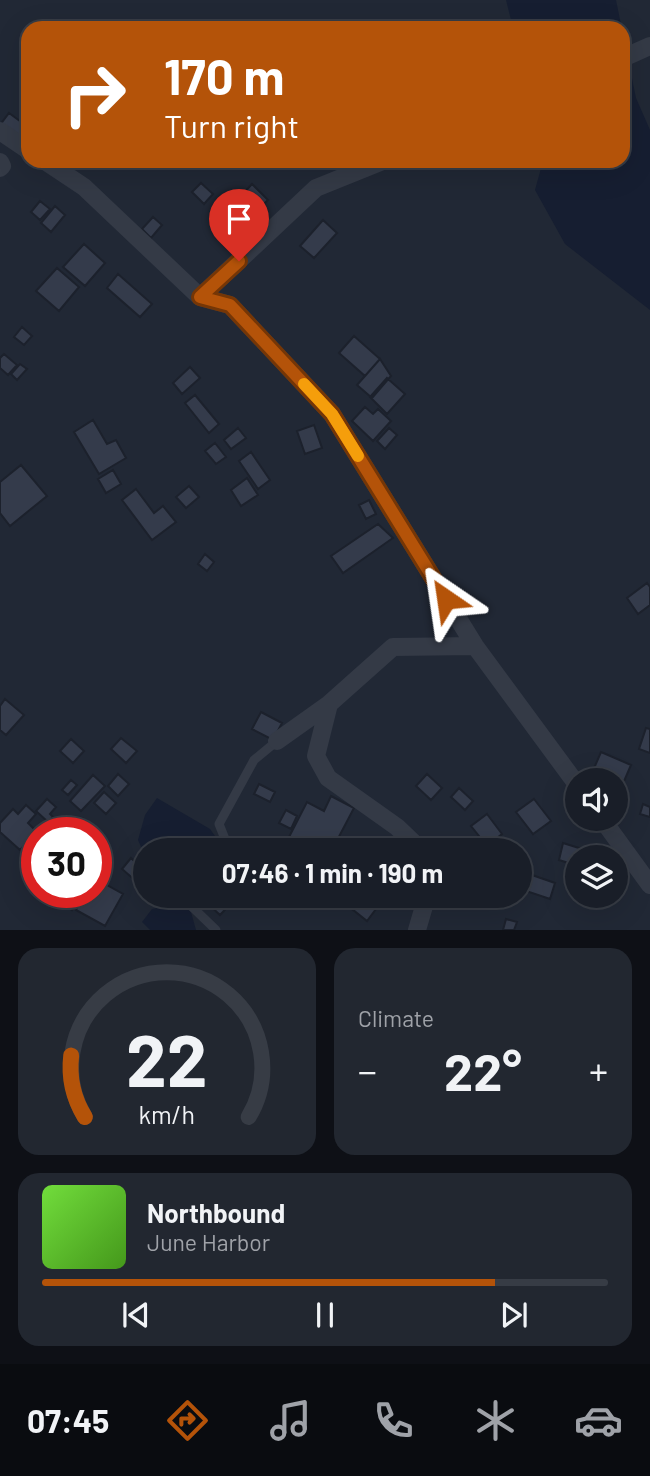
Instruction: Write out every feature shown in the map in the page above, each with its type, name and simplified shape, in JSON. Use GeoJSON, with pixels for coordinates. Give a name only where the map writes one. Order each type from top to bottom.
{"type":"FeatureCollection","features":[{"type":"Feature","properties":{"kind":"street"},"geometry":{"type":"LineString","coordinates":[[630,55],[650,47]]}},
{"type":"Feature","properties":{"kind":"street"},"geometry":{"type":"LineString","coordinates":[[0,131],[21,145]]}},
{"type":"Feature","properties":{"kind":"street"},"geometry":{"type":"LineString","coordinates":[[0,162],[0,168]]}},
{"type":"Feature","properties":{"kind":"street"},"geometry":{"type":"LineString","coordinates":[[56,168],[84,187],[200,297],[230,305],[332,414],[475,646],[565,768]]}},
{"type":"Feature","properties":{"kind":"street"},"geometry":{"type":"LineString","coordinates":[[200,297],[316,188],[366,168]]}},
{"type":"Feature","properties":{"kind":"street"},"geometry":{"type":"LineString","coordinates":[[277,741],[329,704],[393,647],[475,646]]}},
{"type":"Feature","properties":{"kind":"street"},"geometry":{"type":"LineString","coordinates":[[329,704],[316,755],[328,778],[408,838]]}},
{"type":"Feature","properties":{"kind":"street"},"geometry":{"type":"LineString","coordinates":[[611,831],[650,885]]}},
{"type":"Feature","properties":{"kind":"street"},"geometry":{"type":"LineString","coordinates":[[416,930],[423,908]]}},
{"type":"Feature","properties":{"kind":"lane"},"geometry":{"type":"LineString","coordinates":[[225,838],[219,824],[254,760],[277,741]]}},
{"type":"Feature","properties":{"kind":"lane"},"geometry":{"type":"LineString","coordinates":[[193,908],[216,930]]}},
{"type":"Feature","properties":{"kind":"water"},"geometry":{"type":"Polygon","coordinates":[[[506,0],[616,0],[620,21],[511,21],[506,0]]]}},
{"type":"Feature","properties":{"kind":"water"},"geometry":{"type":"Polygon","coordinates":[[[630,68],[636,98],[650,130],[650,310],[565,244],[535,190],[541,168],[630,168],[630,68]]]}},
{"type":"Feature","properties":{"kind":"water"},"geometry":{"type":"Polygon","coordinates":[[[157,798],[210,829],[216,838],[139,838],[145,815],[157,798]]]}},
{"type":"Feature","properties":{"kind":"water"},"geometry":{"type":"Polygon","coordinates":[[[185,908],[191,912],[196,930],[150,930],[142,922],[152,909],[185,908]]]}},
{"type":"Feature","properties":{"kind":"building"},"geometry":{"type":"Polygon","coordinates":[[[9,113],[21,122],[21,143],[0,125],[9,113]]]}},
{"type":"Feature","properties":{"kind":"building"},"geometry":{"type":"Polygon","coordinates":[[[201,183],[213,194],[204,204],[192,192],[201,183]]]}},
{"type":"Feature","properties":{"kind":"building"},"geometry":{"type":"Polygon","coordinates":[[[252,184],[268,200],[256,211],[241,196],[252,184]]]}},
{"type":"Feature","properties":{"kind":"building"},"geometry":{"type":"Polygon","coordinates":[[[40,201],[50,209],[40,220],[31,212],[40,201]]]}},
{"type":"Feature","properties":{"kind":"building"},"geometry":{"type":"Polygon","coordinates":[[[55,206],[65,215],[51,232],[41,223],[55,206]]]}},
{"type":"Feature","properties":{"kind":"building"},"geometry":{"type":"Polygon","coordinates":[[[153,217],[162,225],[151,238],[142,229],[153,217]]]}},
{"type":"Feature","properties":{"kind":"building"},"geometry":{"type":"Polygon","coordinates":[[[323,220],[337,233],[314,258],[300,246],[323,220]]]}},
{"type":"Feature","properties":{"kind":"building"},"geometry":{"type":"Polygon","coordinates":[[[84,244],[105,263],[85,286],[63,267],[84,244]]]}},
{"type":"Feature","properties":{"kind":"building"},"geometry":{"type":"Polygon","coordinates":[[[57,268],[79,287],[59,311],[36,291],[57,268]]]}},
{"type":"Feature","properties":{"kind":"building"},"geometry":{"type":"Polygon","coordinates":[[[118,274],[152,304],[140,317],[107,288],[118,274]]]}},
{"type":"Feature","properties":{"kind":"building"},"geometry":{"type":"Polygon","coordinates":[[[22,327],[32,336],[24,345],[14,337],[22,327]]]}},
{"type":"Feature","properties":{"kind":"building"},"geometry":{"type":"Polygon","coordinates":[[[354,336],[380,359],[365,376],[339,353],[354,336]]]}},
{"type":"Feature","properties":{"kind":"building"},"geometry":{"type":"Polygon","coordinates":[[[4,354],[17,365],[8,375],[0,368],[0,358],[4,354]]]}},
{"type":"Feature","properties":{"kind":"building"},"geometry":{"type":"Polygon","coordinates":[[[380,359],[391,376],[372,398],[357,385],[380,359]]]}},
{"type":"Feature","properties":{"kind":"building"},"geometry":{"type":"Polygon","coordinates":[[[20,364],[27,369],[17,380],[11,374],[20,364]]]}},
{"type":"Feature","properties":{"kind":"building"},"geometry":{"type":"Polygon","coordinates":[[[190,367],[200,378],[182,394],[173,383],[190,367]]]}},
{"type":"Feature","properties":{"kind":"building"},"geometry":{"type":"Polygon","coordinates":[[[387,378],[405,394],[387,414],[370,397],[387,378]]]}},
{"type":"Feature","properties":{"kind":"building"},"geometry":{"type":"Polygon","coordinates":[[[195,395],[219,424],[209,433],[185,403],[195,395]]]}},
{"type":"Feature","properties":{"kind":"building"},"geometry":{"type":"Polygon","coordinates":[[[365,407],[373,414],[378,409],[391,421],[373,441],[352,421],[365,407]]]}},
{"type":"Feature","properties":{"kind":"building"},"geometry":{"type":"Polygon","coordinates":[[[93,420],[107,444],[116,440],[126,458],[99,474],[74,432],[93,420]]]}},
{"type":"Feature","properties":{"kind":"building"},"geometry":{"type":"Polygon","coordinates":[[[314,425],[322,448],[305,454],[297,431],[314,425]]]}},
{"type":"Feature","properties":{"kind":"building"},"geometry":{"type":"Polygon","coordinates":[[[238,428],[246,438],[231,449],[224,440],[238,428]]]}},
{"type":"Feature","properties":{"kind":"building"},"geometry":{"type":"Polygon","coordinates":[[[389,428],[397,435],[385,449],[377,441],[389,428]]]}},
{"type":"Feature","properties":{"kind":"building"},"geometry":{"type":"Polygon","coordinates":[[[215,443],[226,457],[216,464],[205,451],[215,443]]]}},
{"type":"Feature","properties":{"kind":"building"},"geometry":{"type":"Polygon","coordinates":[[[251,452],[270,480],[258,489],[239,461],[251,452]]]}},
{"type":"Feature","properties":{"kind":"building"},"geometry":{"type":"Polygon","coordinates":[[[21,465],[47,496],[10,526],[0,513],[0,482],[21,465]]]}},
{"type":"Feature","properties":{"kind":"building"},"geometry":{"type":"Polygon","coordinates":[[[113,470],[121,484],[106,493],[98,479],[113,470]]]}},
{"type":"Feature","properties":{"kind":"building"},"geometry":{"type":"Polygon","coordinates":[[[247,478],[258,495],[241,506],[231,490],[247,478]]]}},
{"type":"Feature","properties":{"kind":"building"},"geometry":{"type":"Polygon","coordinates":[[[189,486],[199,497],[186,508],[176,497],[189,486]]]}},
{"type":"Feature","properties":{"kind":"building"},"geometry":{"type":"Polygon","coordinates":[[[136,489],[154,513],[163,506],[176,522],[152,540],[122,500],[136,489]]]}},
{"type":"Feature","properties":{"kind":"building"},"geometry":{"type":"Polygon","coordinates":[[[369,500],[376,514],[366,519],[359,505],[369,500]]]}},
{"type":"Feature","properties":{"kind":"building"},"geometry":{"type":"Polygon","coordinates":[[[378,524],[393,538],[343,573],[331,556],[378,524]]]}},
{"type":"Feature","properties":{"kind":"building"},"geometry":{"type":"Polygon","coordinates":[[[205,554],[214,562],[207,571],[198,564],[205,554]]]}},
{"type":"Feature","properties":{"kind":"building"},"geometry":{"type":"Polygon","coordinates":[[[647,583],[650,587],[650,605],[638,614],[627,598],[647,583]]]}},
{"type":"Feature","properties":{"kind":"building"},"geometry":{"type":"Polygon","coordinates":[[[5,699],[24,715],[6,735],[0,730],[0,706],[5,699]]]}},
{"type":"Feature","properties":{"kind":"building"},"geometry":{"type":"Polygon","coordinates":[[[261,712],[282,723],[273,740],[252,729],[261,712]]]}},
{"type":"Feature","properties":{"kind":"building"},"geometry":{"type":"Polygon","coordinates":[[[646,728],[650,729],[650,753],[639,749],[646,728]]]}},
{"type":"Feature","properties":{"kind":"building"},"geometry":{"type":"Polygon","coordinates":[[[121,738],[137,751],[126,763],[111,749],[121,738]]]}},
{"type":"Feature","properties":{"kind":"building"},"geometry":{"type":"Polygon","coordinates":[[[71,739],[84,751],[73,763],[60,751],[71,739]]]}},
{"type":"Feature","properties":{"kind":"building"},"geometry":{"type":"Polygon","coordinates":[[[601,752],[631,765],[628,772],[628,768],[594,768],[601,752]]]}},
{"type":"Feature","properties":{"kind":"building"},"geometry":{"type":"Polygon","coordinates":[[[118,774],[129,784],[118,796],[108,786],[118,774]]]}},
{"type":"Feature","properties":{"kind":"building"},"geometry":{"type":"Polygon","coordinates":[[[427,774],[442,788],[431,800],[416,786],[427,774]]]}},
{"type":"Feature","properties":{"kind":"building"},"geometry":{"type":"Polygon","coordinates":[[[93,775],[105,786],[81,811],[70,801],[93,775]]]}},
{"type":"Feature","properties":{"kind":"building"},"geometry":{"type":"Polygon","coordinates":[[[71,780],[77,785],[68,795],[62,790],[71,780]]]}},
{"type":"Feature","properties":{"kind":"building"},"geometry":{"type":"Polygon","coordinates":[[[259,784],[275,792],[270,802],[254,794],[259,784]]]}},
{"type":"Feature","properties":{"kind":"building"},"geometry":{"type":"Polygon","coordinates":[[[459,788],[473,801],[465,810],[451,797],[459,788]]]}},
{"type":"Feature","properties":{"kind":"building"},"geometry":{"type":"Polygon","coordinates":[[[104,792],[116,803],[106,814],[94,803],[104,792]]]}},
{"type":"Feature","properties":{"kind":"building"},"geometry":{"type":"Polygon","coordinates":[[[331,796],[354,808],[338,838],[289,837],[307,802],[324,811],[331,796]]]}},
{"type":"Feature","properties":{"kind":"building"},"geometry":{"type":"Polygon","coordinates":[[[47,799],[56,807],[50,814],[53,817],[43,817],[36,811],[47,799]]]}},
{"type":"Feature","properties":{"kind":"building"},"geometry":{"type":"Polygon","coordinates":[[[534,799],[551,821],[533,834],[516,812],[534,799]]]}},
{"type":"Feature","properties":{"kind":"building"},"geometry":{"type":"Polygon","coordinates":[[[643,804],[650,807],[650,817],[640,814],[643,804]]]}},
{"type":"Feature","properties":{"kind":"building"},"geometry":{"type":"Polygon","coordinates":[[[26,805],[36,814],[33,817],[21,817],[20,850],[0,832],[0,823],[13,809],[18,814],[26,805]]]}},
{"type":"Feature","properties":{"kind":"building"},"geometry":{"type":"Polygon","coordinates":[[[286,810],[297,816],[291,829],[279,823],[286,810]]]}},
{"type":"Feature","properties":{"kind":"building"},"geometry":{"type":"Polygon","coordinates":[[[487,814],[502,834],[497,838],[481,838],[471,826],[487,814]]]}},
{"type":"Feature","properties":{"kind":"building"},"geometry":{"type":"Polygon","coordinates":[[[563,843],[569,845],[565,845],[565,862],[559,860],[563,843]]]}},
{"type":"Feature","properties":{"kind":"building"},"geometry":{"type":"Polygon","coordinates":[[[131,858],[133,879],[122,869],[131,858]]]}},
{"type":"Feature","properties":{"kind":"building"},"geometry":{"type":"Polygon","coordinates":[[[532,875],[555,883],[550,899],[532,893],[532,875]]]}},
{"type":"Feature","properties":{"kind":"building"},"geometry":{"type":"Polygon","coordinates":[[[112,888],[123,894],[105,926],[76,910],[112,908],[112,888]]]}},
{"type":"Feature","properties":{"kind":"building"},"geometry":{"type":"Polygon","coordinates":[[[212,908],[227,908],[220,915],[212,908]]]}},
{"type":"Feature","properties":{"kind":"building"},"geometry":{"type":"Polygon","coordinates":[[[351,908],[377,908],[367,921],[351,908]]]}},
{"type":"Feature","properties":{"kind":"building"},"geometry":{"type":"Polygon","coordinates":[[[506,919],[517,922],[514,930],[503,930],[506,919]]]}},
{"type":"Feature","properties":{"kind":"slow traffic"},"geometry":{"type":"LineString","coordinates":[[304,384],[332,414],[358,456]]}},
{"type":"Feature","properties":{"kind":"route"},"geometry":{"type":"LineString","coordinates":[[239,261],[200,297],[230,305],[332,414],[446,599]]}}]}
